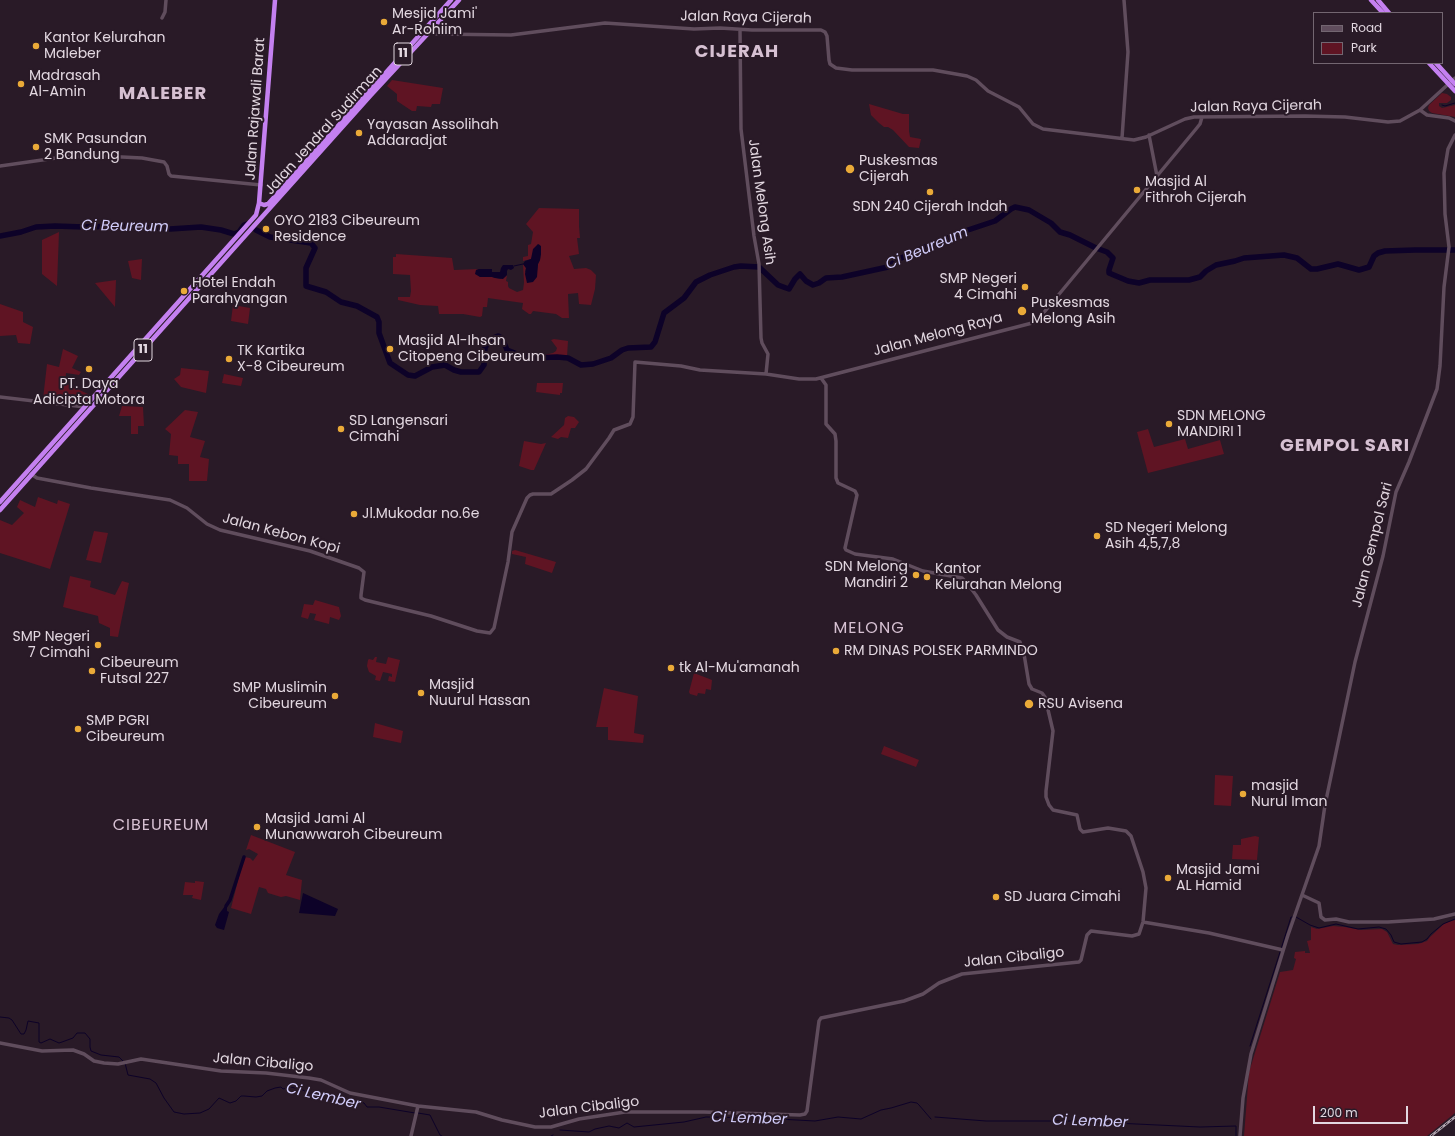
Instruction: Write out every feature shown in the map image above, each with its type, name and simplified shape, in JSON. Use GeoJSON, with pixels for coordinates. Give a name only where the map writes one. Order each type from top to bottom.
{"type":"FeatureCollection","features":[{"type":"Feature","properties":{"kind":"highway","name":"Jalan Rajawali Barat"},"geometry":{"type":"LineString","coordinates":[[254,222],[259,203],[261,185],[275,0]]}},
{"type":"Feature","properties":{"kind":"highway","name":"Jalan Jendral Sudirman"},"geometry":{"type":"LineString","coordinates":[[428,31],[451,0]]}},
{"type":"Feature","properties":{"kind":"highway","name":"Jalan Jendral Sudirman"},"geometry":{"type":"LineString","coordinates":[[254,222],[382,80],[459,0]]}},
{"type":"Feature","properties":{"kind":"highway"},"geometry":{"type":"LineString","coordinates":[[1371,0],[1381,12]]}},
{"type":"Feature","properties":{"kind":"highway"},"geometry":{"type":"LineString","coordinates":[[1378,0],[1388,12]]}},
{"type":"Feature","properties":{"kind":"highway"},"geometry":{"type":"LineString","coordinates":[[1430,64],[1455,91]]}},
{"type":"Feature","properties":{"kind":"highway"},"geometry":{"type":"LineString","coordinates":[[1437,64],[1455,84]]}},
{"type":"Feature","properties":{"kind":"highway","name":"Jalan Jendral Sudirman"},"geometry":{"type":"LineString","coordinates":[[259,203],[264,205],[268,204],[315,154]]}},
{"type":"Feature","properties":{"kind":"highway","name":"11"},"geometry":{"type":"LineString","coordinates":[[0,510],[85,407],[254,222]]}},
{"type":"Feature","properties":{"kind":"highway","name":"11"},"geometry":{"type":"LineString","coordinates":[[0,502],[29,473],[254,222]]}},
{"type":"Feature","properties":{"kind":"main road"},"geometry":{"type":"LineString","coordinates":[[162,18],[165,12],[166,0]]}},
{"type":"Feature","properties":{"kind":"main road"},"geometry":{"type":"LineString","coordinates":[[1122,138],[1128,52],[1124,0]]}},
{"type":"Feature","properties":{"kind":"main road","name":"Jalan Raya Cijerah"},"geometry":{"type":"LineString","coordinates":[[428,31],[436,34],[511,35],[605,23],[740,30],[821,30],[825,32],[830,64],[836,68],[852,70],[933,70],[967,76],[976,80],[988,91],[1019,107],[1032,124],[1043,129],[1134,140],[1186,119],[1202,117],[1325,116],[1394,122],[1405,120],[1420,110],[1455,78]]}},
{"type":"Feature","properties":{"kind":"main road","name":"Jalan Melong Asih"},"geometry":{"type":"LineString","coordinates":[[740,30],[741,129],[754,236],[760,271],[761,338],[768,354],[766,374]]}},
{"type":"Feature","properties":{"kind":"main road"},"geometry":{"type":"LineString","coordinates":[[1420,110],[1427,115],[1449,118],[1455,121]]}},
{"type":"Feature","properties":{"kind":"main road","name":"Jalan Melong Raya"},"geometry":{"type":"LineString","coordinates":[[766,374],[799,379],[822,378],[1036,322],[1158,176],[1200,124],[1202,117]]}},
{"type":"Feature","properties":{"kind":"main road"},"geometry":{"type":"LineString","coordinates":[[1149,135],[1158,176]]}},
{"type":"Feature","properties":{"kind":"main road","name":"Jalan Gempol Sari"},"geometry":{"type":"LineString","coordinates":[[1240,1136],[1248,1065],[1281,949],[1316,857],[1321,838],[1323,821],[1355,662],[1383,556],[1396,492],[1409,462],[1436,389],[1440,366],[1444,288],[1449,254],[1445,214],[1444,174],[1448,149],[1455,135]]}},
{"type":"Feature","properties":{"kind":"main road"},"geometry":{"type":"LineString","coordinates":[[0,166],[70,156],[142,158],[164,162],[171,176],[261,185]]}},
{"type":"Feature","properties":{"kind":"main road","name":"Jalan Kebon Kopi"},"geometry":{"type":"LineString","coordinates":[[29,473],[37,478],[90,488],[170,500],[187,508],[207,524],[220,530],[310,551],[359,568],[364,572],[361,595],[363,600],[431,616],[477,631],[490,633],[494,628],[508,562],[512,532],[527,498],[533,494],[551,494],[572,480],[586,469],[614,430],[630,424],[632,418],[635,362],[681,366],[700,370],[766,374]]}},
{"type":"Feature","properties":{"kind":"main road"},"geometry":{"type":"LineString","coordinates":[[822,378],[826,385],[826,424],[834,434],[836,440],[836,478],[838,483],[853,490],[857,495],[846,550],[855,554],[896,560],[922,571],[962,578],[976,595],[998,630],[1007,637],[1020,642],[1024,654],[1029,684],[1032,689],[1042,693],[1045,697],[1053,731],[1046,791],[1046,797],[1052,810],[1077,815],[1080,829],[1083,832],[1104,828],[1124,830],[1130,833],[1139,858],[1145,882],[1146,896],[1143,922],[1209,933],[1281,949]]}},
{"type":"Feature","properties":{"kind":"main road"},"geometry":{"type":"LineString","coordinates":[[0,397],[85,407]]}},
{"type":"Feature","properties":{"kind":"main road"},"geometry":{"type":"LineString","coordinates":[[1302,895],[1319,903],[1322,917],[1325,920],[1336,919],[1349,922],[1392,922],[1434,918],[1455,914]]}},
{"type":"Feature","properties":{"kind":"main road","name":"Jalan Cibaligo"},"geometry":{"type":"LineString","coordinates":[[0,1043],[42,1051],[76,1051],[84,1054],[94,1061],[104,1063],[118,1064],[141,1059],[221,1071],[309,1078],[321,1080],[350,1093],[418,1106],[476,1112],[502,1120],[543,1127],[551,1127],[579,1119],[625,1112],[704,1112],[803,1115],[807,1111],[820,1019],[904,1001],[918,996],[939,983],[954,977],[971,973],[1079,962],[1081,960],[1089,932],[1136,936],[1140,932],[1143,922]]}},
{"type":"Feature","properties":{"kind":"main road"},"geometry":{"type":"LineString","coordinates":[[411,1136],[418,1106]]}},
{"type":"Feature","properties":{"kind":"green space"},"geometry":{"type":"Polygon","coordinates":[[[392,80],[443,88],[440,104],[432,104],[431,107],[417,106],[416,111],[412,111],[397,101],[397,94],[387,86],[392,80]]]}},
{"type":"Feature","properties":{"kind":"green space"},"geometry":{"type":"Polygon","coordinates":[[[1442,93],[1451,97],[1451,100],[1447,103],[1439,103],[1439,106],[1442,108],[1455,105],[1455,117],[1432,113],[1429,111],[1429,105],[1442,93]]]}},
{"type":"Feature","properties":{"kind":"green space"},"geometry":{"type":"Polygon","coordinates":[[[869,104],[903,114],[909,114],[910,137],[921,139],[919,148],[909,147],[893,130],[888,127],[884,127],[879,123],[871,115],[869,104]]]}},
{"type":"Feature","properties":{"kind":"green space"},"geometry":{"type":"Polygon","coordinates":[[[539,208],[579,209],[580,238],[577,238],[579,254],[569,256],[574,269],[586,268],[591,270],[596,275],[595,289],[591,305],[579,304],[578,293],[568,294],[569,318],[562,318],[556,314],[533,311],[529,314],[522,309],[523,303],[488,298],[487,307],[483,307],[482,316],[480,317],[463,314],[439,314],[438,306],[420,305],[398,300],[398,297],[410,297],[411,291],[410,275],[393,274],[393,257],[396,257],[396,254],[452,258],[454,270],[479,269],[476,270],[480,277],[500,279],[507,275],[506,281],[508,282],[509,288],[517,292],[523,290],[523,264],[526,268],[525,272],[537,271],[540,260],[541,248],[539,244],[531,259],[523,261],[523,257],[528,256],[528,245],[531,244],[533,232],[526,224],[539,208]]]}},
{"type":"Feature","properties":{"kind":"green space"},"geometry":{"type":"Polygon","coordinates":[[[59,232],[57,286],[42,274],[42,240],[59,232]]]}},
{"type":"Feature","properties":{"kind":"green space"},"geometry":{"type":"Polygon","coordinates":[[[142,259],[141,280],[132,278],[128,261],[142,259]]]}},
{"type":"Feature","properties":{"kind":"green space"},"geometry":{"type":"Polygon","coordinates":[[[116,280],[115,307],[95,283],[116,280]]]}},
{"type":"Feature","properties":{"kind":"green space"},"geometry":{"type":"Polygon","coordinates":[[[0,304],[23,312],[23,322],[33,327],[30,344],[18,343],[16,335],[0,336],[0,304]]]}},
{"type":"Feature","properties":{"kind":"green space"},"geometry":{"type":"Polygon","coordinates":[[[233,305],[250,308],[248,324],[231,321],[233,305]]]}},
{"type":"Feature","properties":{"kind":"green space"},"geometry":{"type":"Polygon","coordinates":[[[551,340],[568,341],[567,357],[546,358],[540,356],[556,351],[557,348],[551,340]]]}},
{"type":"Feature","properties":{"kind":"green space"},"geometry":{"type":"Polygon","coordinates":[[[63,349],[78,356],[72,368],[81,372],[79,375],[66,373],[65,383],[92,396],[85,405],[43,399],[47,364],[59,367],[63,349]]]}},
{"type":"Feature","properties":{"kind":"green space"},"geometry":{"type":"Polygon","coordinates":[[[181,368],[209,371],[206,393],[181,387],[174,379],[180,375],[181,368]]]}},
{"type":"Feature","properties":{"kind":"green space"},"geometry":{"type":"Polygon","coordinates":[[[224,374],[243,378],[241,386],[222,383],[224,374]]]}},
{"type":"Feature","properties":{"kind":"green space"},"geometry":{"type":"Polygon","coordinates":[[[537,383],[563,383],[562,393],[560,393],[560,395],[536,392],[537,383]]]}},
{"type":"Feature","properties":{"kind":"green space"},"geometry":{"type":"Polygon","coordinates":[[[122,406],[143,407],[144,426],[138,426],[138,434],[131,434],[131,416],[119,416],[122,406]]]}},
{"type":"Feature","properties":{"kind":"green space"},"geometry":{"type":"Polygon","coordinates":[[[185,410],[198,412],[190,437],[205,441],[200,457],[209,459],[207,481],[189,481],[189,464],[178,464],[178,456],[169,455],[171,434],[165,429],[185,410]]]}},
{"type":"Feature","properties":{"kind":"green space"},"geometry":{"type":"Polygon","coordinates":[[[568,416],[574,417],[579,422],[575,428],[571,428],[568,438],[561,437],[558,439],[551,437],[564,425],[565,418],[568,416]]]}},
{"type":"Feature","properties":{"kind":"green space"},"geometry":{"type":"Polygon","coordinates":[[[1148,429],[1154,447],[1185,439],[1188,449],[1220,440],[1224,454],[1148,473],[1137,432],[1148,429]]]}},
{"type":"Feature","properties":{"kind":"green space"},"geometry":{"type":"Polygon","coordinates":[[[524,441],[541,444],[546,443],[534,470],[519,466],[524,441]]]}},
{"type":"Feature","properties":{"kind":"green space"},"geometry":{"type":"Polygon","coordinates":[[[38,497],[57,504],[58,500],[70,504],[50,569],[0,553],[0,520],[12,525],[24,513],[17,507],[20,500],[35,507],[38,497]]]}},
{"type":"Feature","properties":{"kind":"green space"},"geometry":{"type":"Polygon","coordinates":[[[94,531],[108,533],[101,563],[86,560],[94,531]]]}},
{"type":"Feature","properties":{"kind":"green space"},"geometry":{"type":"Polygon","coordinates":[[[515,550],[556,562],[552,573],[525,564],[526,557],[512,554],[512,551],[515,550]]]}},
{"type":"Feature","properties":{"kind":"green space"},"geometry":{"type":"Polygon","coordinates":[[[70,576],[91,581],[90,587],[115,595],[122,581],[129,583],[118,637],[110,636],[110,628],[99,623],[98,616],[63,607],[70,576]]]}},
{"type":"Feature","properties":{"kind":"green space"},"geometry":{"type":"Polygon","coordinates":[[[315,600],[339,607],[341,616],[339,620],[330,617],[329,624],[314,620],[316,614],[310,613],[308,619],[301,617],[304,604],[313,605],[315,600]]]}},
{"type":"Feature","properties":{"kind":"green space"},"geometry":{"type":"Polygon","coordinates":[[[377,657],[376,662],[386,664],[388,657],[400,660],[395,682],[388,681],[389,676],[392,677],[392,674],[383,672],[380,681],[375,680],[376,676],[369,672],[367,666],[368,660],[373,660],[377,657]]]}},
{"type":"Feature","properties":{"kind":"green space"},"geometry":{"type":"Polygon","coordinates":[[[694,673],[712,680],[711,690],[706,689],[705,694],[698,693],[697,696],[690,694],[689,692],[694,673]]]}},
{"type":"Feature","properties":{"kind":"green space"},"geometry":{"type":"Polygon","coordinates":[[[604,688],[638,696],[634,733],[644,735],[643,743],[608,740],[608,727],[596,727],[604,688]]]}},
{"type":"Feature","properties":{"kind":"green space"},"geometry":{"type":"Polygon","coordinates":[[[375,723],[403,731],[401,743],[373,737],[375,723]]]}},
{"type":"Feature","properties":{"kind":"green space"},"geometry":{"type":"Polygon","coordinates":[[[884,746],[919,760],[916,767],[881,754],[884,746]]]}},
{"type":"Feature","properties":{"kind":"green space"},"geometry":{"type":"Polygon","coordinates":[[[1215,775],[1233,776],[1231,806],[1214,805],[1215,775]]]}},
{"type":"Feature","properties":{"kind":"green space"},"geometry":{"type":"Polygon","coordinates":[[[251,835],[295,852],[286,875],[302,880],[300,900],[268,893],[266,889],[259,887],[251,914],[231,908],[244,857],[250,858],[253,861],[258,854],[249,849],[246,850],[251,835]]]}},
{"type":"Feature","properties":{"kind":"green space"},"geometry":{"type":"Polygon","coordinates":[[[1255,836],[1259,837],[1257,860],[1232,859],[1233,845],[1241,845],[1241,839],[1255,836]]]}},
{"type":"Feature","properties":{"kind":"green space"},"geometry":{"type":"Polygon","coordinates":[[[195,881],[204,882],[201,900],[192,898],[193,895],[183,895],[185,882],[195,883],[195,881]]]}},
{"type":"Feature","properties":{"kind":"green space"},"geometry":{"type":"Polygon","coordinates":[[[1455,920],[1455,1113],[1427,1136],[1244,1136],[1249,1072],[1280,972],[1293,970],[1296,959],[1294,958],[1295,952],[1305,951],[1305,953],[1310,953],[1307,941],[1311,940],[1311,927],[1317,929],[1333,926],[1361,930],[1382,929],[1387,932],[1393,944],[1398,945],[1418,944],[1427,941],[1445,923],[1455,920]]]}},
{"type":"Feature","properties":{"kind":"shaded area"},"geometry":{"type":"Polygon","coordinates":[[[538,244],[541,246],[541,254],[538,264],[537,277],[533,282],[527,283],[525,274],[526,268],[523,264],[525,261],[531,259],[533,249],[538,244]]]}},
{"type":"Feature","properties":{"kind":"shaded area"},"geometry":{"type":"Polygon","coordinates":[[[503,265],[513,265],[514,268],[511,270],[508,269],[507,275],[503,279],[480,277],[475,274],[476,270],[479,269],[492,269],[492,272],[500,272],[503,265]]]}},
{"type":"Feature","properties":{"kind":"shaded area"},"geometry":{"type":"Polygon","coordinates":[[[303,893],[338,909],[335,916],[299,913],[303,893]]]}},
{"type":"Feature","properties":{"kind":"shaded area"},"geometry":{"type":"Polygon","coordinates":[[[225,906],[229,912],[224,930],[217,928],[215,925],[219,914],[225,906]]]}},
{"type":"Feature","properties":{"kind":"waterway"},"geometry":{"type":"LineString","coordinates":[[1442,105],[1445,106],[1455,103]]}},
{"type":"Feature","properties":{"kind":"waterway","name":"Ci Beureum"},"geometry":{"type":"LineString","coordinates":[[256,230],[270,237],[311,243],[315,248],[306,268],[306,286],[326,292],[341,302],[357,306],[377,317],[379,322],[379,333],[390,363],[408,375],[415,376],[432,367],[445,365],[461,372],[479,372],[484,365],[485,348],[490,339],[498,336],[502,338],[507,350],[517,354],[531,358],[568,358],[581,365],[593,364],[611,358],[622,350],[628,348],[651,347],[655,342],[664,313],[684,298],[696,282],[710,275],[734,267],[759,267],[778,285],[786,288],[789,289],[800,274],[806,281],[813,285],[826,278],[842,277],[888,267],[897,260],[920,249],[995,221],[1015,207],[1029,210],[1051,223],[1060,232],[1107,252],[1113,258],[1109,273],[1128,281],[1139,283],[1150,280],[1189,280],[1200,277],[1216,265],[1244,258],[1284,255],[1297,258],[1311,269],[1338,264],[1359,270],[1369,267],[1374,256],[1385,251],[1455,250]]}},
{"type":"Feature","properties":{"kind":"waterway","name":"Ci Beureum"},"geometry":{"type":"LineString","coordinates":[[0,236],[21,232],[36,227],[55,226],[119,226],[170,229],[201,227],[221,230],[234,234],[239,232],[244,225],[247,224]]}},
{"type":"Feature","properties":{"kind":"waterway"},"geometry":{"type":"LineString","coordinates":[[514,266],[523,264]]}},
{"type":"Feature","properties":{"kind":"waterway"},"geometry":{"type":"LineString","coordinates":[[226,906],[230,900],[244,857]]}},
{"type":"Feature","properties":{"kind":"waterway"},"geometry":{"type":"LineString","coordinates":[[1281,949],[1291,917],[1293,917]]}},
{"type":"Feature","properties":{"kind":"waterway"},"geometry":{"type":"LineString","coordinates":[[1296,917],[1319,928],[1336,924],[1358,929],[1379,927],[1386,929],[1394,942],[1401,944],[1422,942],[1443,924],[1455,919]]}},
{"type":"Feature","properties":{"kind":"waterway"},"geometry":{"type":"LineString","coordinates":[[1250,1046],[1280,952]]}},
{"type":"Feature","properties":{"kind":"waterway","name":"Ci Lember"},"geometry":{"type":"LineString","coordinates":[[0,1017],[9,1018],[12,1020],[21,1034],[24,1034],[28,1021],[39,1023],[39,1042],[41,1043],[50,1039],[59,1043],[73,1038],[77,1033],[85,1033],[90,1039],[91,1051],[101,1055],[119,1057],[123,1061]]}},
{"type":"Feature","properties":{"kind":"waterway","name":"Ci Lember"},"geometry":{"type":"LineString","coordinates":[[125,1063],[128,1075],[150,1079],[156,1083],[174,1112],[184,1114],[200,1113],[209,1109],[219,1098],[230,1103],[236,1101],[241,1096],[262,1096],[267,1091],[281,1087],[283,1089],[291,1087],[303,1090],[309,1094],[323,1094],[328,1096],[332,1101],[341,1102],[344,1104],[360,1102],[364,1103],[367,1107],[379,1107],[415,1113]]}},
{"type":"Feature","properties":{"kind":"waterway","name":"Ci Lember"},"geometry":{"type":"LineString","coordinates":[[560,1130],[589,1132],[609,1126],[619,1128],[627,1123],[634,1127],[684,1122],[706,1117],[815,1121],[838,1117],[861,1119],[881,1110],[911,1102],[917,1103],[931,1119]]}},
{"type":"Feature","properties":{"kind":"waterway","name":"Ci Lember"},"geometry":{"type":"LineString","coordinates":[[418,1113],[430,1115],[440,1135],[442,1136]]}},
{"type":"Feature","properties":{"kind":"waterway","name":"Ci Lember"},"geometry":{"type":"LineString","coordinates":[[935,1117],[986,1121],[1073,1121],[1200,1127],[1236,1126],[1236,1136]]}},
{"type":"Feature","properties":{"kind":"railway"},"geometry":{"type":"LineString","coordinates":[[1431,1136],[1455,1117]]}},
{"type":"Feature","properties":{"kind":"place","name":"Mesjid Jami' Ar-Rohiim"},"geometry":{"type":"Point","coordinates":[384,22]}},
{"type":"Feature","properties":{"kind":"place","name":"Kantor Kelurahan Maleber"},"geometry":{"type":"Point","coordinates":[36,46]}},
{"type":"Feature","properties":{"kind":"place","name":"Madrasah Al-Amin"},"geometry":{"type":"Point","coordinates":[21,84]}},
{"type":"Feature","properties":{"kind":"place","name":"Yayasan Assolihah Addaradjat"},"geometry":{"type":"Point","coordinates":[359,133]}},
{"type":"Feature","properties":{"kind":"place","name":"SMK Pasundan 2 Bandung"},"geometry":{"type":"Point","coordinates":[36,147]}},
{"type":"Feature","properties":{"kind":"place","name":"Puskesmas Cijerah"},"geometry":{"type":"Point","coordinates":[850,169]}},
{"type":"Feature","properties":{"kind":"place","name":"Masjid Al Fithroh Cijerah"},"geometry":{"type":"Point","coordinates":[1137,190]}},
{"type":"Feature","properties":{"kind":"place","name":"SDN 240 Cijerah Indah"},"geometry":{"type":"Point","coordinates":[930,192]}},
{"type":"Feature","properties":{"kind":"place","name":"OYO 2183 Cibeureum Residence"},"geometry":{"type":"Point","coordinates":[266,229]}},
{"type":"Feature","properties":{"kind":"place","name":"SMP Negeri 4 Cimahi"},"geometry":{"type":"Point","coordinates":[1025,287]}},
{"type":"Feature","properties":{"kind":"place","name":"Hotel Endah Parahyangan"},"geometry":{"type":"Point","coordinates":[184,291]}},
{"type":"Feature","properties":{"kind":"place","name":"Puskesmas Melong Asih"},"geometry":{"type":"Point","coordinates":[1022,311]}},
{"type":"Feature","properties":{"kind":"place","name":"Masjid Al-Ihsan Citopeng Cibeureum"},"geometry":{"type":"Point","coordinates":[390,349]}},
{"type":"Feature","properties":{"kind":"place","name":"TK Kartika X-8 Cibeureum"},"geometry":{"type":"Point","coordinates":[229,359]}},
{"type":"Feature","properties":{"kind":"place","name":"PT. Daya Adicipta Motora"},"geometry":{"type":"Point","coordinates":[89,369]}},
{"type":"Feature","properties":{"kind":"place","name":"SDN MELONG MANDIRI 1"},"geometry":{"type":"Point","coordinates":[1169,424]}},
{"type":"Feature","properties":{"kind":"place","name":"SD Langensari Cimahi"},"geometry":{"type":"Point","coordinates":[341,429]}},
{"type":"Feature","properties":{"kind":"place","name":"Jl.Mukodar no.6e"},"geometry":{"type":"Point","coordinates":[354,514]}},
{"type":"Feature","properties":{"kind":"place","name":"SD Negeri Melong Asih 4,5,7,8"},"geometry":{"type":"Point","coordinates":[1097,536]}},
{"type":"Feature","properties":{"kind":"place","name":"SDN Melong Mandiri 2"},"geometry":{"type":"Point","coordinates":[916,575]}},
{"type":"Feature","properties":{"kind":"place","name":"Kantor Kelurahan Melong"},"geometry":{"type":"Point","coordinates":[927,577]}},
{"type":"Feature","properties":{"kind":"place","name":"SMP Negeri 7 Cimahi"},"geometry":{"type":"Point","coordinates":[98,645]}},
{"type":"Feature","properties":{"kind":"place","name":"RM DINAS POLSEK PARMINDO"},"geometry":{"type":"Point","coordinates":[836,651]}},
{"type":"Feature","properties":{"kind":"place","name":"tk Al-Mu'amanah"},"geometry":{"type":"Point","coordinates":[671,668]}},
{"type":"Feature","properties":{"kind":"place","name":"Cibeureum Futsal 227"},"geometry":{"type":"Point","coordinates":[92,671]}},
{"type":"Feature","properties":{"kind":"place","name":"Masjid Nuurul Hassan"},"geometry":{"type":"Point","coordinates":[421,693]}},
{"type":"Feature","properties":{"kind":"place","name":"SMP Muslimin Cibeureum"},"geometry":{"type":"Point","coordinates":[335,696]}},
{"type":"Feature","properties":{"kind":"place","name":"RSU Avisena"},"geometry":{"type":"Point","coordinates":[1029,704]}},
{"type":"Feature","properties":{"kind":"place","name":"SMP PGRI Cibeureum"},"geometry":{"type":"Point","coordinates":[78,729]}},
{"type":"Feature","properties":{"kind":"place","name":"masjid Nurul Iman"},"geometry":{"type":"Point","coordinates":[1243,794]}},
{"type":"Feature","properties":{"kind":"place","name":"Masjid Jami Al Munawwaroh Cibeureum"},"geometry":{"type":"Point","coordinates":[257,827]}},
{"type":"Feature","properties":{"kind":"place","name":"Masjid Jami AL Hamid"},"geometry":{"type":"Point","coordinates":[1168,878]}},
{"type":"Feature","properties":{"kind":"place","name":"SD Juara Cimahi"},"geometry":{"type":"Point","coordinates":[996,897]}},
{"type":"Feature","properties":{"kind":"district","name":"CIJERAH"},"geometry":{"type":"Point","coordinates":[737,52]}},
{"type":"Feature","properties":{"kind":"district","name":"MALEBER"},"geometry":{"type":"Point","coordinates":[163,94]}},
{"type":"Feature","properties":{"kind":"district","name":"GEMPOL SARI"},"geometry":{"type":"Point","coordinates":[1345,446]}},
{"type":"Feature","properties":{"kind":"district","name":"MELONG"},"geometry":{"type":"Point","coordinates":[869,629]}},
{"type":"Feature","properties":{"kind":"district","name":"CIBEUREUM"},"geometry":{"type":"Point","coordinates":[161,826]}}]}
